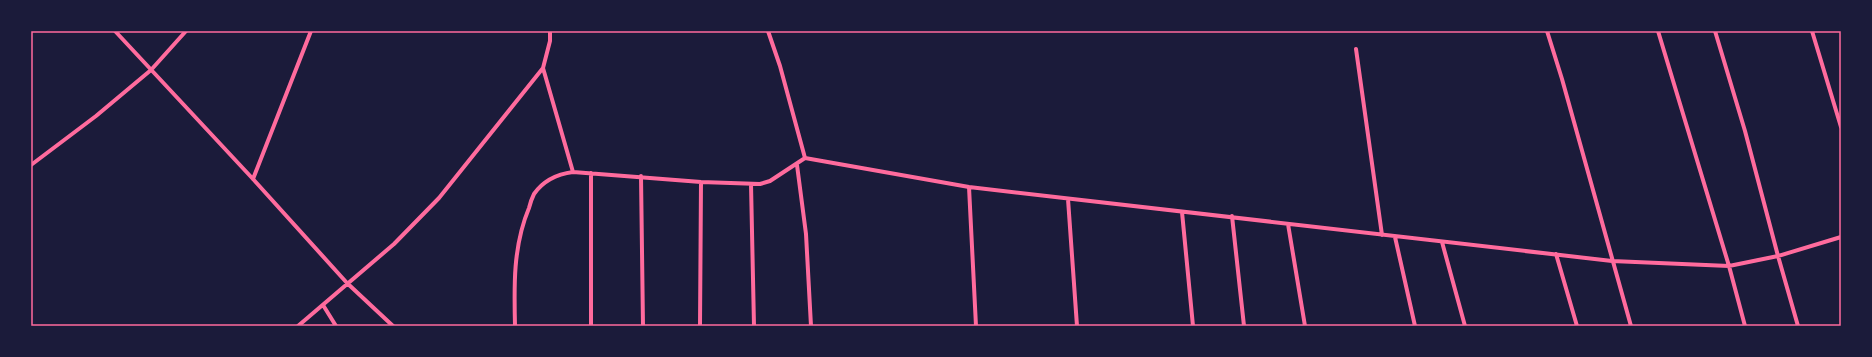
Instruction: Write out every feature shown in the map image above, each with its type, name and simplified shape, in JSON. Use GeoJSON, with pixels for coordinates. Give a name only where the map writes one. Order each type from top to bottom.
{"type":"FeatureCollection","features":[{"type":"Feature","properties":{"kind":"street"},"geometry":{"type":"LineString","coordinates":[[115,31],[254,179],[347,283],[393,326]]}},
{"type":"Feature","properties":{"kind":"street"},"geometry":{"type":"LineString","coordinates":[[31,165],[96,116],[151,70],[186,31]]}},
{"type":"Feature","properties":{"kind":"street"},"geometry":{"type":"LineString","coordinates":[[254,179],[311,31]]}},
{"type":"Feature","properties":{"kind":"street"},"geometry":{"type":"LineString","coordinates":[[298,326],[394,244],[439,198],[543,68],[550,41],[550,31]]}},
{"type":"Feature","properties":{"kind":"street"},"geometry":{"type":"LineString","coordinates":[[768,31],[780,66],[804,158]]}},
{"type":"Feature","properties":{"kind":"street"},"geometry":{"type":"LineString","coordinates":[[1547,31],[1562,79],[1631,326]]}},
{"type":"Feature","properties":{"kind":"street"},"geometry":{"type":"LineString","coordinates":[[1658,31],[1729,266],[1745,326]]}},
{"type":"Feature","properties":{"kind":"street"},"geometry":{"type":"LineString","coordinates":[[1715,31],[1745,131],[1798,326]]}},
{"type":"Feature","properties":{"kind":"street"},"geometry":{"type":"LineString","coordinates":[[1812,31],[1839,109],[1841,127]]}},
{"type":"Feature","properties":{"kind":"street"},"geometry":{"type":"LineString","coordinates":[[1356,49],[1382,235]]}},
{"type":"Feature","properties":{"kind":"street"},"geometry":{"type":"LineString","coordinates":[[543,68],[573,172]]}},
{"type":"Feature","properties":{"kind":"street"},"geometry":{"type":"LineString","coordinates":[[515,326],[514,280],[517,247],[524,219],[534,194],[548,180],[563,173],[573,172],[641,176],[701,182],[760,184],[770,181],[797,165],[804,158]]}},
{"type":"Feature","properties":{"kind":"street"},"geometry":{"type":"LineString","coordinates":[[804,158],[969,187],[1182,212],[1232,216],[1396,237],[1612,261],[1729,266],[1778,256],[1841,237]]}},
{"type":"Feature","properties":{"kind":"street"},"geometry":{"type":"LineString","coordinates":[[797,165],[806,234],[811,326]]}},
{"type":"Feature","properties":{"kind":"street"},"geometry":{"type":"LineString","coordinates":[[591,173],[591,326]]}},
{"type":"Feature","properties":{"kind":"street"},"geometry":{"type":"LineString","coordinates":[[641,176],[643,326]]}},
{"type":"Feature","properties":{"kind":"street"},"geometry":{"type":"LineString","coordinates":[[700,326],[701,182]]}},
{"type":"Feature","properties":{"kind":"street"},"geometry":{"type":"LineString","coordinates":[[751,184],[754,326]]}},
{"type":"Feature","properties":{"kind":"street"},"geometry":{"type":"LineString","coordinates":[[969,187],[976,326]]}},
{"type":"Feature","properties":{"kind":"street"},"geometry":{"type":"LineString","coordinates":[[1068,199],[1077,326]]}},
{"type":"Feature","properties":{"kind":"street"},"geometry":{"type":"LineString","coordinates":[[1182,212],[1193,326]]}},
{"type":"Feature","properties":{"kind":"street"},"geometry":{"type":"LineString","coordinates":[[1232,216],[1244,326]]}},
{"type":"Feature","properties":{"kind":"street"},"geometry":{"type":"LineString","coordinates":[[1288,224],[1305,326]]}},
{"type":"Feature","properties":{"kind":"street"},"geometry":{"type":"LineString","coordinates":[[1396,237],[1415,326]]}},
{"type":"Feature","properties":{"kind":"street"},"geometry":{"type":"LineString","coordinates":[[1442,242],[1465,326]]}},
{"type":"Feature","properties":{"kind":"street"},"geometry":{"type":"LineString","coordinates":[[1556,254],[1576,326]]}},
{"type":"Feature","properties":{"kind":"street"},"geometry":{"type":"LineString","coordinates":[[323,305],[336,326]]}}]}
